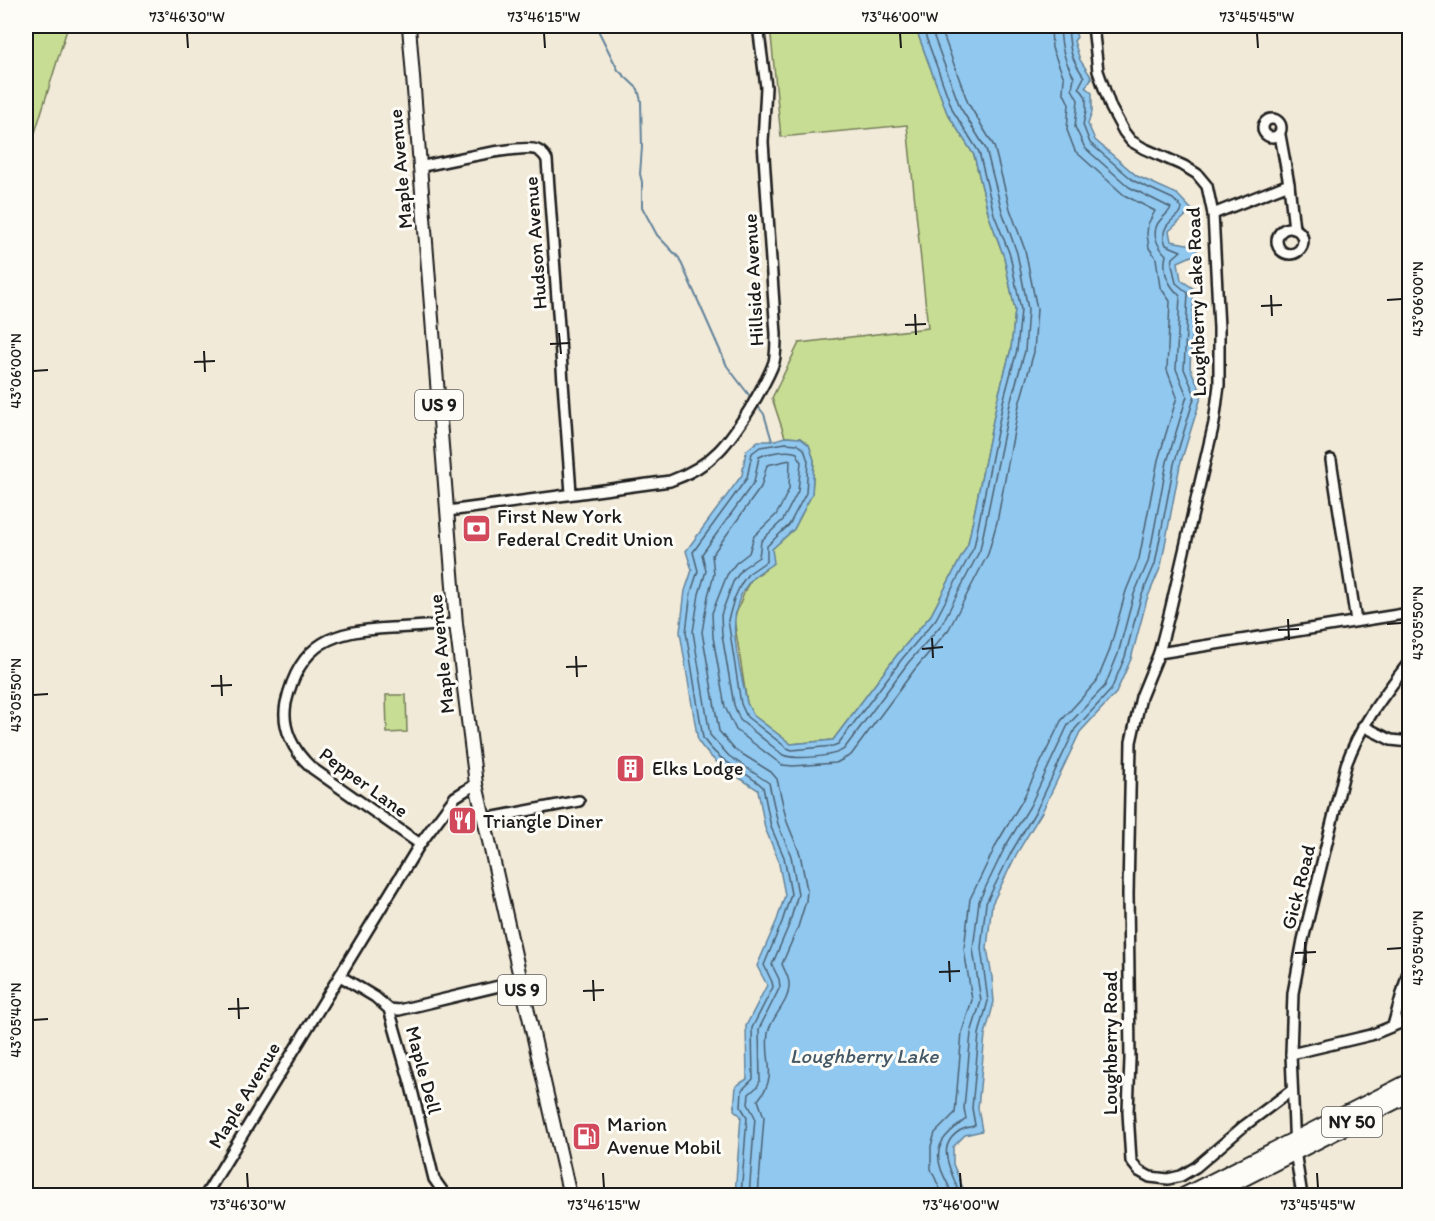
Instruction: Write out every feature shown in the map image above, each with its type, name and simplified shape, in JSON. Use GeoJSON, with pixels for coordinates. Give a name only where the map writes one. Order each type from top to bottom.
{"type":"FeatureCollection","features":[{"type":"Feature","properties":{"kind":"highway","name":"NY 50"},"geometry":{"type":"LineString","coordinates":[[1209,1196],[1410,1081]]}},
{"type":"Feature","properties":{"kind":"highway","name":"NY 50"},"geometry":{"type":"LineString","coordinates":[[1183,1196],[1410,1094]]}},
{"type":"Feature","properties":{"kind":"main road","name":"Maple Avenue"},"geometry":{"type":"LineString","coordinates":[[409,26],[456,624],[476,784]]}},
{"type":"Feature","properties":{"kind":"main road","name":"US 9"},"geometry":{"type":"LineString","coordinates":[[476,784],[570,1196]]}},
{"type":"Feature","properties":{"kind":"street","name":"Hillside Avenue"},"geometry":{"type":"LineString","coordinates":[[448,511],[670,480],[702,467],[734,435],[767,379],[774,361],[776,334],[763,142],[766,87],[759,26]]}},
{"type":"Feature","properties":{"kind":"street","name":"Loughberry Lake Road"},"geometry":{"type":"LineString","coordinates":[[1093,26],[1101,82],[1124,132],[1131,141],[1184,166],[1202,179],[1211,198],[1213,214],[1219,328],[1218,399],[1201,485],[1159,653],[1144,689],[1134,728]]}},
{"type":"Feature","properties":{"kind":"street"},"geometry":{"type":"LineString","coordinates":[[1280,135],[1294,229]]}},
{"type":"Feature","properties":{"kind":"street","name":"Hudson Avenue"},"geometry":{"type":"LineString","coordinates":[[419,167],[528,148],[537,150],[547,160],[571,493]]}},
{"type":"Feature","properties":{"kind":"street"},"geometry":{"type":"LineString","coordinates":[[1213,214],[1289,184]]}},
{"type":"Feature","properties":{"kind":"street"},"geometry":{"type":"LineString","coordinates":[[1331,460],[1356,621]]}},
{"type":"Feature","properties":{"kind":"street"},"geometry":{"type":"LineString","coordinates":[[1159,653],[1410,614]]}},
{"type":"Feature","properties":{"kind":"street","name":"Pepper Lane"},"geometry":{"type":"LineString","coordinates":[[420,844],[302,759],[293,747],[288,732],[285,708],[290,687],[302,661],[316,647],[334,636],[364,629],[456,624]]}},
{"type":"Feature","properties":{"kind":"street","name":"Gick Road"},"geometry":{"type":"LineString","coordinates":[[1302,1196],[1295,1145],[1291,1054],[1293,993],[1303,940],[1346,765],[1354,742],[1385,692],[1410,662]]}},
{"type":"Feature","properties":{"kind":"street"},"geometry":{"type":"LineString","coordinates":[[1362,726],[1391,740],[1410,742]]}},
{"type":"Feature","properties":{"kind":"street","name":"Loughberry Road"},"geometry":{"type":"LineString","coordinates":[[1134,728],[1130,769],[1128,894],[1130,1059],[1128,1112],[1131,1161],[1150,1178],[1168,1179],[1181,1176],[1196,1167],[1244,1126],[1292,1090]]}},
{"type":"Feature","properties":{"kind":"street","name":"Maple Avenue"},"geometry":{"type":"LineString","coordinates":[[205,1196],[420,844],[455,797],[476,784]]}},
{"type":"Feature","properties":{"kind":"street"},"geometry":{"type":"LineString","coordinates":[[484,819],[579,801]]}},
{"type":"Feature","properties":{"kind":"street"},"geometry":{"type":"LineString","coordinates":[[1393,1026],[1410,965]]}},
{"type":"Feature","properties":{"kind":"street","name":"Maple Dell"},"geometry":{"type":"LineString","coordinates":[[340,976],[375,997],[389,1009],[434,1179],[446,1196]]}},
{"type":"Feature","properties":{"kind":"street"},"geometry":{"type":"LineString","coordinates":[[389,1009],[399,1010],[520,981]]}},
{"type":"Feature","properties":{"kind":"street"},"geometry":{"type":"LineString","coordinates":[[1291,1054],[1371,1035],[1410,1019]]}},
{"type":"Feature","properties":{"kind":"green space"},"geometry":{"type":"Polygon","coordinates":[[[26,26],[68,26],[26,162],[26,26]]]}},
{"type":"Feature","properties":{"kind":"green space"},"geometry":{"type":"Polygon","coordinates":[[[770,26],[915,26],[947,113],[974,155],[989,216],[1004,257],[1015,310],[1011,349],[997,401],[968,544],[931,615],[897,655],[833,740],[791,744],[752,715],[747,703],[734,619],[752,578],[765,570],[772,549],[794,529],[812,494],[814,460],[809,445],[800,438],[785,437],[772,398],[799,343],[928,328],[907,125],[781,137],[770,26]]]}},
{"type":"Feature","properties":{"kind":"green space"},"geometry":{"type":"Polygon","coordinates":[[[386,695],[406,695],[407,732],[387,733],[386,695]]]}},
{"type":"Feature","properties":{"kind":"water","name":"Loughberry Lake"},"geometry":{"type":"Polygon","coordinates":[[[915,26],[1073,26],[1077,37],[1074,41],[1080,60],[1092,78],[1085,87],[1092,93],[1092,112],[1088,124],[1095,140],[1137,176],[1177,194],[1192,210],[1169,231],[1171,241],[1198,246],[1196,254],[1178,262],[1181,280],[1194,289],[1190,368],[1202,394],[1180,465],[1161,566],[1147,599],[1131,659],[1116,693],[1080,732],[1042,812],[1017,853],[992,904],[987,948],[994,1002],[985,1035],[978,1108],[982,1131],[965,1135],[953,1147],[953,1164],[966,1195],[735,1195],[741,1116],[734,1110],[736,1086],[747,1079],[746,1026],[767,985],[757,966],[785,895],[778,859],[765,828],[758,790],[718,763],[698,741],[680,632],[685,591],[692,570],[686,551],[742,475],[746,451],[758,441],[772,441],[785,437],[800,438],[809,445],[814,460],[812,494],[794,529],[772,549],[774,563],[753,577],[742,593],[735,623],[737,656],[747,703],[753,715],[791,744],[833,740],[897,655],[931,615],[968,544],[997,401],[1011,349],[1015,310],[1004,257],[989,216],[974,155],[947,113],[915,26]]]}},
{"type":"Feature","properties":{"kind":"waterway"},"geometry":{"type":"LineString","coordinates":[[596,26],[618,70],[638,89],[641,101],[642,207],[657,235],[679,258],[727,366],[752,399]]}},
{"type":"Feature","properties":{"kind":"waterway"},"geometry":{"type":"LineString","coordinates":[[756,404],[764,414],[772,441]]}},
{"type":"Feature","properties":{"kind":"place","name":"First New York Federal Credit Union"},"geometry":{"type":"Point","coordinates":[476,528]}},
{"type":"Feature","properties":{"kind":"place","name":"Elks Lodge"},"geometry":{"type":"Point","coordinates":[631,768]}},
{"type":"Feature","properties":{"kind":"place","name":"Triangle Diner"},"geometry":{"type":"Point","coordinates":[462,821]}},
{"type":"Feature","properties":{"kind":"place","name":"Marion Avenue Mobil"},"geometry":{"type":"Point","coordinates":[586,1136]}}]}
